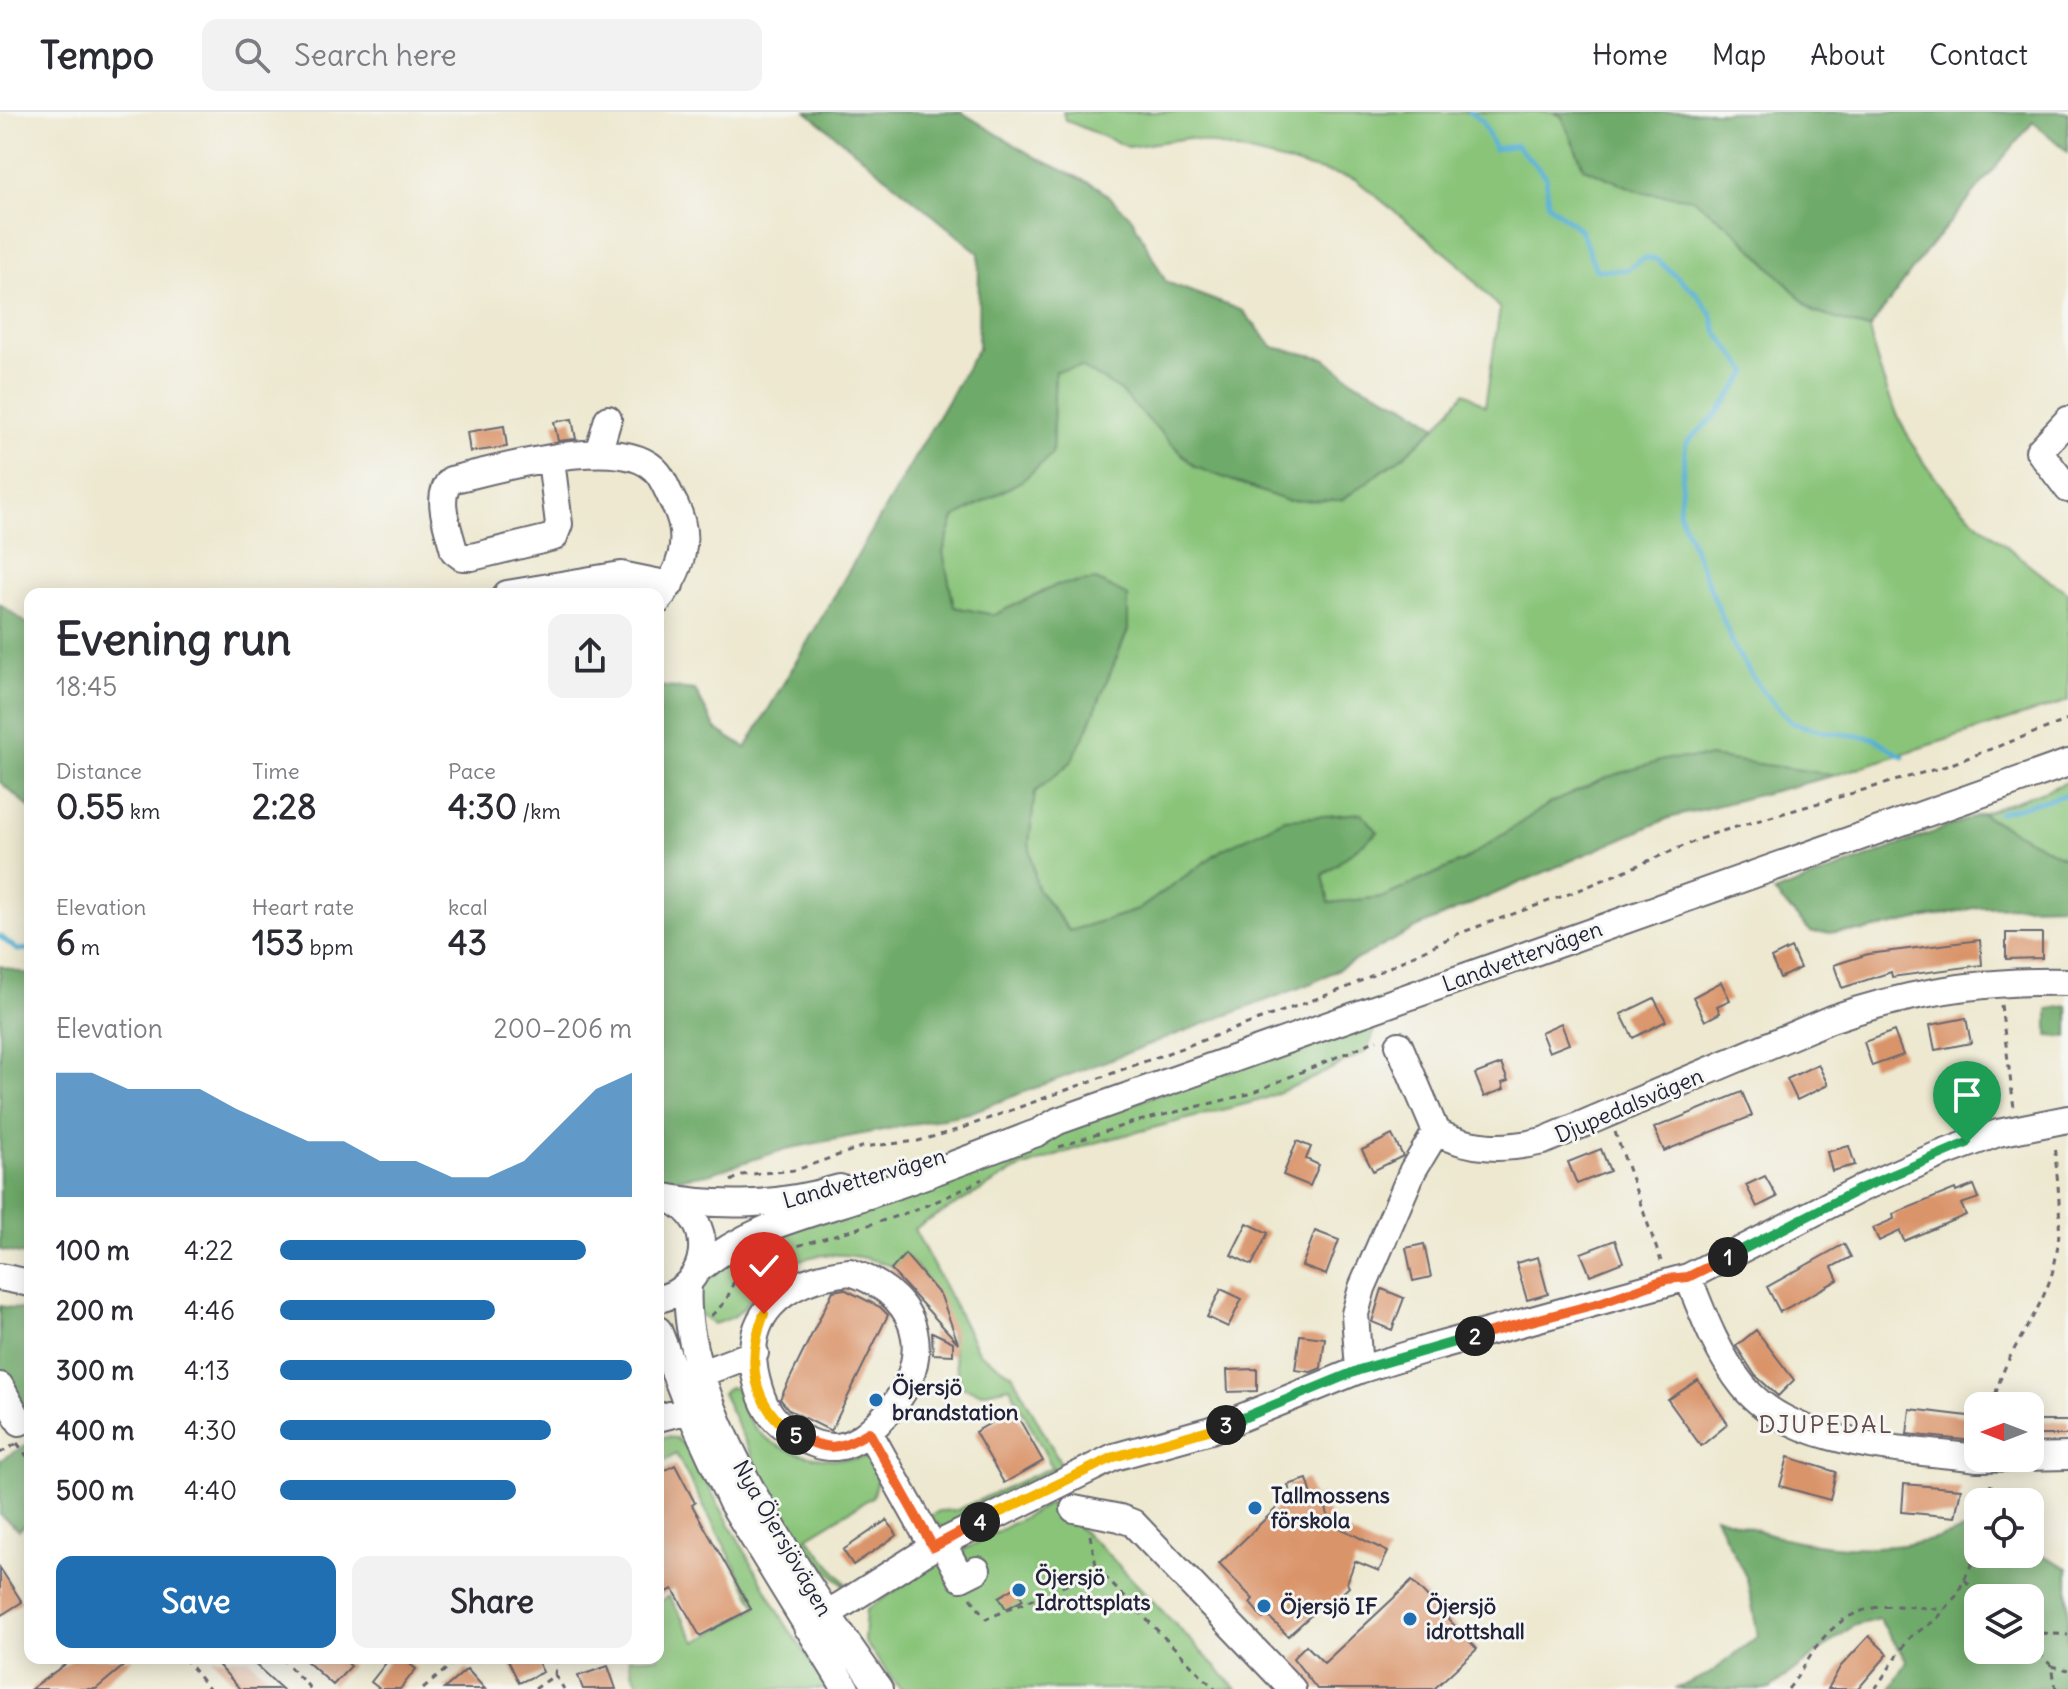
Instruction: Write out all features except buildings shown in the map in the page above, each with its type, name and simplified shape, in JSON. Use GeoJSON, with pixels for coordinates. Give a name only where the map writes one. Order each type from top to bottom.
{"type":"FeatureCollection","features":[{"type":"Feature","properties":{"kind":"street"},"geometry":{"type":"LineString","coordinates":[[598,453],[608,419]]}},
{"type":"Feature","properties":{"kind":"street"},"geometry":{"type":"LineString","coordinates":[[2068,420],[2039,451],[2068,489]]}},
{"type":"Feature","properties":{"kind":"street"},"geometry":{"type":"LineString","coordinates":[[551,460],[559,524],[554,537],[472,557],[462,557],[454,551],[442,499],[443,488],[451,480],[551,460],[598,453],[624,454],[660,469],[681,518],[685,535],[681,559],[664,593]]}},
{"type":"Feature","properties":{"kind":"street"},"geometry":{"type":"LineString","coordinates":[[543,588],[621,575],[652,588]]}},
{"type":"Feature","properties":{"kind":"street","name":"Landvettervägen"},"geometry":{"type":"LineString","coordinates":[[664,1298],[671,1296],[750,1233],[885,1190],[1039,1132],[1058,1121],[2068,763]]}},
{"type":"Feature","properties":{"kind":"street","name":"Djupedalsvägen"},"geometry":{"type":"LineString","coordinates":[[1436,1132],[1477,1147],[1521,1147],[1543,1141],[1831,1019],[1880,1002],[1999,983],[2068,982]]}},
{"type":"Feature","properties":{"kind":"street"},"geometry":{"type":"LineString","coordinates":[[1359,1370],[1355,1314],[1362,1288],[1413,1170],[1436,1132],[1399,1045]]}},
{"type":"Feature","properties":{"kind":"street"},"geometry":{"type":"LineString","coordinates":[[816,1620],[938,1545],[1064,1479],[1137,1448],[1211,1430],[1359,1370],[1600,1303],[1677,1278],[1862,1188],[1957,1147],[2017,1128],[2060,1120]]}},
{"type":"Feature","properties":{"kind":"street","name":"Landvettervägen"},"geometry":{"type":"LineString","coordinates":[[664,1197],[726,1205],[764,1205],[834,1190],[1036,1124],[1058,1121]]}},
{"type":"Feature","properties":{"kind":"street","name":"Landvettervägen"},"geometry":{"type":"LineString","coordinates":[[664,1198],[688,1211],[698,1226],[703,1243],[693,1277]]}},
{"type":"Feature","properties":{"kind":"street"},"geometry":{"type":"LineString","coordinates":[[850,1272],[887,1289],[911,1322],[916,1362],[901,1400],[869,1432],[846,1446],[833,1448],[799,1437],[781,1425],[764,1407],[755,1379],[755,1353],[764,1314],[783,1294],[810,1278],[850,1272]]}},
{"type":"Feature","properties":{"kind":"street"},"geometry":{"type":"LineString","coordinates":[[0,1277],[24,1282]]}},
{"type":"Feature","properties":{"kind":"street","name":"Nya Öjersjövägen"},"geometry":{"type":"LineString","coordinates":[[693,1277],[687,1324],[702,1373],[701,1408]]}},
{"type":"Feature","properties":{"kind":"street"},"geometry":{"type":"LineString","coordinates":[[1677,1278],[1745,1388],[1777,1417],[1836,1437],[1964,1456]]}},
{"type":"Feature","properties":{"kind":"street","name":"Nya Öjersjövägen"},"geometry":{"type":"LineString","coordinates":[[664,1341],[749,1486],[816,1620],[846,1689]]}},
{"type":"Feature","properties":{"kind":"street"},"geometry":{"type":"LineString","coordinates":[[702,1373],[755,1353]]}},
{"type":"Feature","properties":{"kind":"street"},"geometry":{"type":"LineString","coordinates":[[0,1386],[17,1424]]}},
{"type":"Feature","properties":{"kind":"street"},"geometry":{"type":"LineString","coordinates":[[664,1417],[701,1408]]}},
{"type":"Feature","properties":{"kind":"street"},"geometry":{"type":"LineString","coordinates":[[869,1432],[938,1545],[964,1578]]}},
{"type":"Feature","properties":{"kind":"street"},"geometry":{"type":"LineString","coordinates":[[2044,1457],[2068,1456]]}},
{"type":"Feature","properties":{"kind":"street"},"geometry":{"type":"LineString","coordinates":[[1064,1479],[1076,1516],[1133,1523],[1292,1689]]}},
{"type":"Feature","properties":{"kind":"street","name":"Nya Öjersjövägen"},"geometry":{"type":"LineString","coordinates":[[816,1620],[879,1689]]}},
{"type":"Feature","properties":{"kind":"path"},"geometry":{"type":"LineString","coordinates":[[726,1205],[728,1186],[741,1175],[796,1170],[862,1147],[918,1141],[957,1130],[1346,988],[1460,933],[1577,891],[1712,834],[1946,766],[2068,720]]}},
{"type":"Feature","properties":{"kind":"path"},"geometry":{"type":"LineString","coordinates":[[1999,983],[2017,1128]]}},
{"type":"Feature","properties":{"kind":"path"},"geometry":{"type":"LineString","coordinates":[[1058,1148],[1131,1123],[1249,1094],[1373,1041],[1394,1037],[1399,1045]]}},
{"type":"Feature","properties":{"kind":"path"},"geometry":{"type":"LineString","coordinates":[[1608,1114],[1677,1278]]}},
{"type":"Feature","properties":{"kind":"path"},"geometry":{"type":"LineString","coordinates":[[1996,1392],[2002,1367],[2048,1287],[2058,1246],[2061,1214],[2060,1120]]}},
{"type":"Feature","properties":{"kind":"path"},"geometry":{"type":"LineString","coordinates":[[701,1320],[721,1308],[735,1275],[746,1264],[907,1215],[946,1199],[985,1177]]}},
{"type":"Feature","properties":{"kind":"path"},"geometry":{"type":"LineString","coordinates":[[0,1453],[17,1443],[24,1452]]}},
{"type":"Feature","properties":{"kind":"path"},"geometry":{"type":"LineString","coordinates":[[1076,1516],[1097,1570],[1104,1573],[1215,1689]]}},
{"type":"Feature","properties":{"kind":"path"},"geometry":{"type":"LineString","coordinates":[[1875,1689],[1910,1637],[1944,1610],[1970,1568]]}},
{"type":"Feature","properties":{"kind":"path"},"geometry":{"type":"LineString","coordinates":[[964,1578],[981,1616],[986,1619],[1018,1608],[1097,1570]]}},
{"type":"Feature","properties":{"kind":"path"},"geometry":{"type":"LineString","coordinates":[[1965,1580],[1969,1584]]}},
{"type":"Feature","properties":{"kind":"path"},"geometry":{"type":"LineString","coordinates":[[1788,1689],[1832,1629],[1863,1609],[1889,1603],[1944,1610]]}},
{"type":"Feature","properties":{"kind":"path"},"geometry":{"type":"LineString","coordinates":[[2044,1633],[2068,1635]]}},
{"type":"Feature","properties":{"kind":"path"},"geometry":{"type":"LineString","coordinates":[[2044,1658],[2052,1666],[2068,1670]]}},
{"type":"Feature","properties":{"kind":"path"},"geometry":{"type":"LineString","coordinates":[[189,1664],[209,1689]]}},
{"type":"Feature","properties":{"kind":"path"},"geometry":{"type":"LineString","coordinates":[[287,1664],[311,1689]]}},
{"type":"Feature","properties":{"kind":"path"},"geometry":{"type":"LineString","coordinates":[[423,1689],[452,1664]]}},
{"type":"Feature","properties":{"kind":"path"},"geometry":{"type":"LineString","coordinates":[[556,1664],[555,1675],[564,1689]]}},
{"type":"Feature","properties":{"kind":"path"},"geometry":{"type":"LineString","coordinates":[[2052,1666],[2056,1689]]}},
{"type":"Feature","properties":{"kind":"path"},"geometry":{"type":"LineString","coordinates":[[535,1689],[555,1675]]}},
{"type":"Feature","properties":{"kind":"green space"},"geometry":{"type":"Polygon","coordinates":[[[807,112],[961,112],[1035,157],[1098,187],[1132,218],[1166,282],[1243,311],[1273,347],[1324,358],[1357,383],[1407,406],[1437,426],[1406,454],[1342,500],[1287,501],[1195,467],[1118,389],[1081,367],[1055,371],[1052,454],[1023,480],[954,518],[943,552],[954,607],[994,615],[1057,585],[1096,580],[1128,596],[1128,630],[1087,730],[1071,762],[1035,792],[1029,843],[1037,888],[1069,931],[1138,910],[1223,849],[1285,819],[1362,813],[1378,832],[1323,875],[1329,903],[1384,897],[1463,861],[1549,804],[1608,777],[1667,759],[1709,757],[1836,775],[1669,818],[1416,928],[1312,983],[969,1113],[786,1149],[708,1174],[675,1179],[664,1177],[664,687],[695,690],[716,729],[746,748],[978,348],[979,253],[807,112]]]}},
{"type":"Feature","properties":{"kind":"green space"},"geometry":{"type":"Polygon","coordinates":[[[1063,112],[1554,112],[1562,117],[1584,168],[1641,192],[1694,199],[1735,231],[1814,312],[1869,329],[1881,374],[1898,417],[1933,475],[1959,505],[1985,528],[2051,582],[2068,592],[2068,701],[1836,775],[1709,757],[1549,804],[1463,861],[1384,897],[1328,903],[1323,875],[1377,832],[1223,849],[1138,910],[1070,931],[1037,888],[1029,843],[1035,792],[1071,762],[1057,585],[994,615],[954,607],[943,552],[954,518],[1023,480],[1052,454],[1055,371],[1081,367],[1118,389],[1195,467],[1406,454],[1437,426],[1465,392],[1485,406],[1500,309],[1457,262],[1355,179],[1188,138],[1128,147],[1065,120],[1063,112]]]}},
{"type":"Feature","properties":{"kind":"green space"},"geometry":{"type":"Polygon","coordinates":[[[1555,112],[2068,112],[2068,152],[2033,122],[1927,250],[1869,329],[1814,312],[1735,231],[1694,199],[1641,192],[1584,168],[1562,117],[1555,112]]]}},
{"type":"Feature","properties":{"kind":"green space"},"geometry":{"type":"Polygon","coordinates":[[[0,604],[24,622],[24,803],[0,782],[0,604]]]}},
{"type":"Feature","properties":{"kind":"green space"},"geometry":{"type":"Polygon","coordinates":[[[2068,782],[2068,860],[1981,814],[2068,782]]]}},
{"type":"Feature","properties":{"kind":"green space"},"geometry":{"type":"Polygon","coordinates":[[[1981,814],[2068,860],[2068,905],[1979,907],[1865,931],[1812,933],[1774,893],[1981,814]]]}},
{"type":"Feature","properties":{"kind":"green space"},"geometry":{"type":"Polygon","coordinates":[[[0,966],[24,973],[24,1255],[0,1250],[0,966]]]}},
{"type":"Feature","properties":{"kind":"green space"},"geometry":{"type":"Polygon","coordinates":[[[2068,1006],[2068,1037],[2048,1036],[2048,1009],[2068,1006]]]}},
{"type":"Feature","properties":{"kind":"green space"},"geometry":{"type":"Polygon","coordinates":[[[1369,1026],[1374,1033],[1367,1051],[1311,1079],[1261,1100],[1087,1145],[1016,1170],[914,1229],[979,1353],[1012,1374],[1064,1469],[945,1528],[931,1522],[929,1517],[939,1511],[957,1510],[1052,1467],[1010,1387],[981,1393],[961,1387],[950,1331],[940,1301],[932,1286],[905,1255],[894,1267],[860,1257],[810,1257],[779,1271],[764,1283],[743,1309],[724,1321],[713,1324],[695,1310],[696,1289],[727,1255],[1156,1095],[1369,1026]]]}},
{"type":"Feature","properties":{"kind":"green space"},"geometry":{"type":"Polygon","coordinates":[[[0,1306],[24,1310],[24,1406],[18,1409],[0,1375],[0,1306]]]}},
{"type":"Feature","properties":{"kind":"green space"},"geometry":{"type":"Polygon","coordinates":[[[729,1387],[737,1389],[744,1410],[755,1427],[769,1440],[786,1449],[826,1458],[868,1457],[878,1478],[872,1497],[807,1537],[846,1584],[843,1585],[804,1543],[773,1496],[722,1393],[729,1387]]]}},
{"type":"Feature","properties":{"kind":"green space"},"geometry":{"type":"Polygon","coordinates":[[[664,1437],[676,1438],[687,1448],[786,1625],[830,1689],[642,1689],[630,1664],[664,1664],[664,1599],[669,1596],[696,1642],[757,1607],[676,1454],[664,1461],[664,1437]]]}},
{"type":"Feature","properties":{"kind":"green space"},"geometry":{"type":"Polygon","coordinates":[[[24,1446],[24,1526],[19,1530],[0,1515],[0,1460],[24,1446]]]}},
{"type":"Feature","properties":{"kind":"green space","name":"Öjersjö Idrottsplats"},"geometry":{"type":"Polygon","coordinates":[[[1050,1503],[1102,1548],[1237,1689],[900,1689],[864,1641],[866,1610],[925,1571],[1050,1503]]]}},
{"type":"Feature","properties":{"kind":"green space"},"geometry":{"type":"Polygon","coordinates":[[[1715,1516],[1798,1541],[1843,1547],[1913,1543],[1964,1529],[1964,1568],[2044,1568],[2044,1556],[2068,1568],[2068,1689],[1891,1689],[1907,1661],[1879,1619],[1853,1626],[1770,1689],[1675,1689],[1709,1674],[1758,1636],[1747,1579],[1715,1516]]]}},
{"type":"Feature","properties":{"kind":"waterway"},"geometry":{"type":"LineString","coordinates":[[1469,112],[1482,121],[1495,149],[1516,145],[1546,176],[1548,204],[1581,231],[1596,270],[1626,270],[1644,258],[1656,259],[1696,293],[1711,313],[1717,333],[1748,372],[1718,413],[1686,443],[1679,512],[1736,651],[1763,692],[1792,723],[1826,732],[1874,738],[1903,757]]}},
{"type":"Feature","properties":{"kind":"waterway"},"geometry":{"type":"LineString","coordinates":[[1999,813],[2068,794]]}},
{"type":"Feature","properties":{"kind":"waterway"},"geometry":{"type":"LineString","coordinates":[[0,936],[17,950],[24,949]]}},
{"type":"Feature","properties":{"kind":"place","name":"Öjersjö brandstation"},"geometry":{"type":"Point","coordinates":[876,1400]}},
{"type":"Feature","properties":{"kind":"place","name":"Tallmossens förskola"},"geometry":{"type":"Point","coordinates":[1255,1508]}},
{"type":"Feature","properties":{"kind":"place","name":"Öjersjö Idrottsplats"},"geometry":{"type":"Point","coordinates":[1019,1590]}},
{"type":"Feature","properties":{"kind":"place","name":"Öjersjö IF"},"geometry":{"type":"Point","coordinates":[1264,1606]}},
{"type":"Feature","properties":{"kind":"place","name":"Öjersjö idrottshall"},"geometry":{"type":"Point","coordinates":[1410,1619]}},
{"type":"Feature","properties":{"kind":"district","name":"DJUPEDAL"},"geometry":{"type":"Point","coordinates":[1826,1425]}},
{"type":"Feature","properties":{"kind":"route"},"geometry":{"type":"LineString","coordinates":[[764,1314],[757,1333],[755,1379],[764,1407],[781,1425],[821,1446],[846,1446],[869,1432],[933,1547],[1064,1479],[1137,1448],[1211,1430],[1359,1370],[1600,1303],[1667,1279],[1688,1277],[1862,1188],[1967,1143]]}}]}
